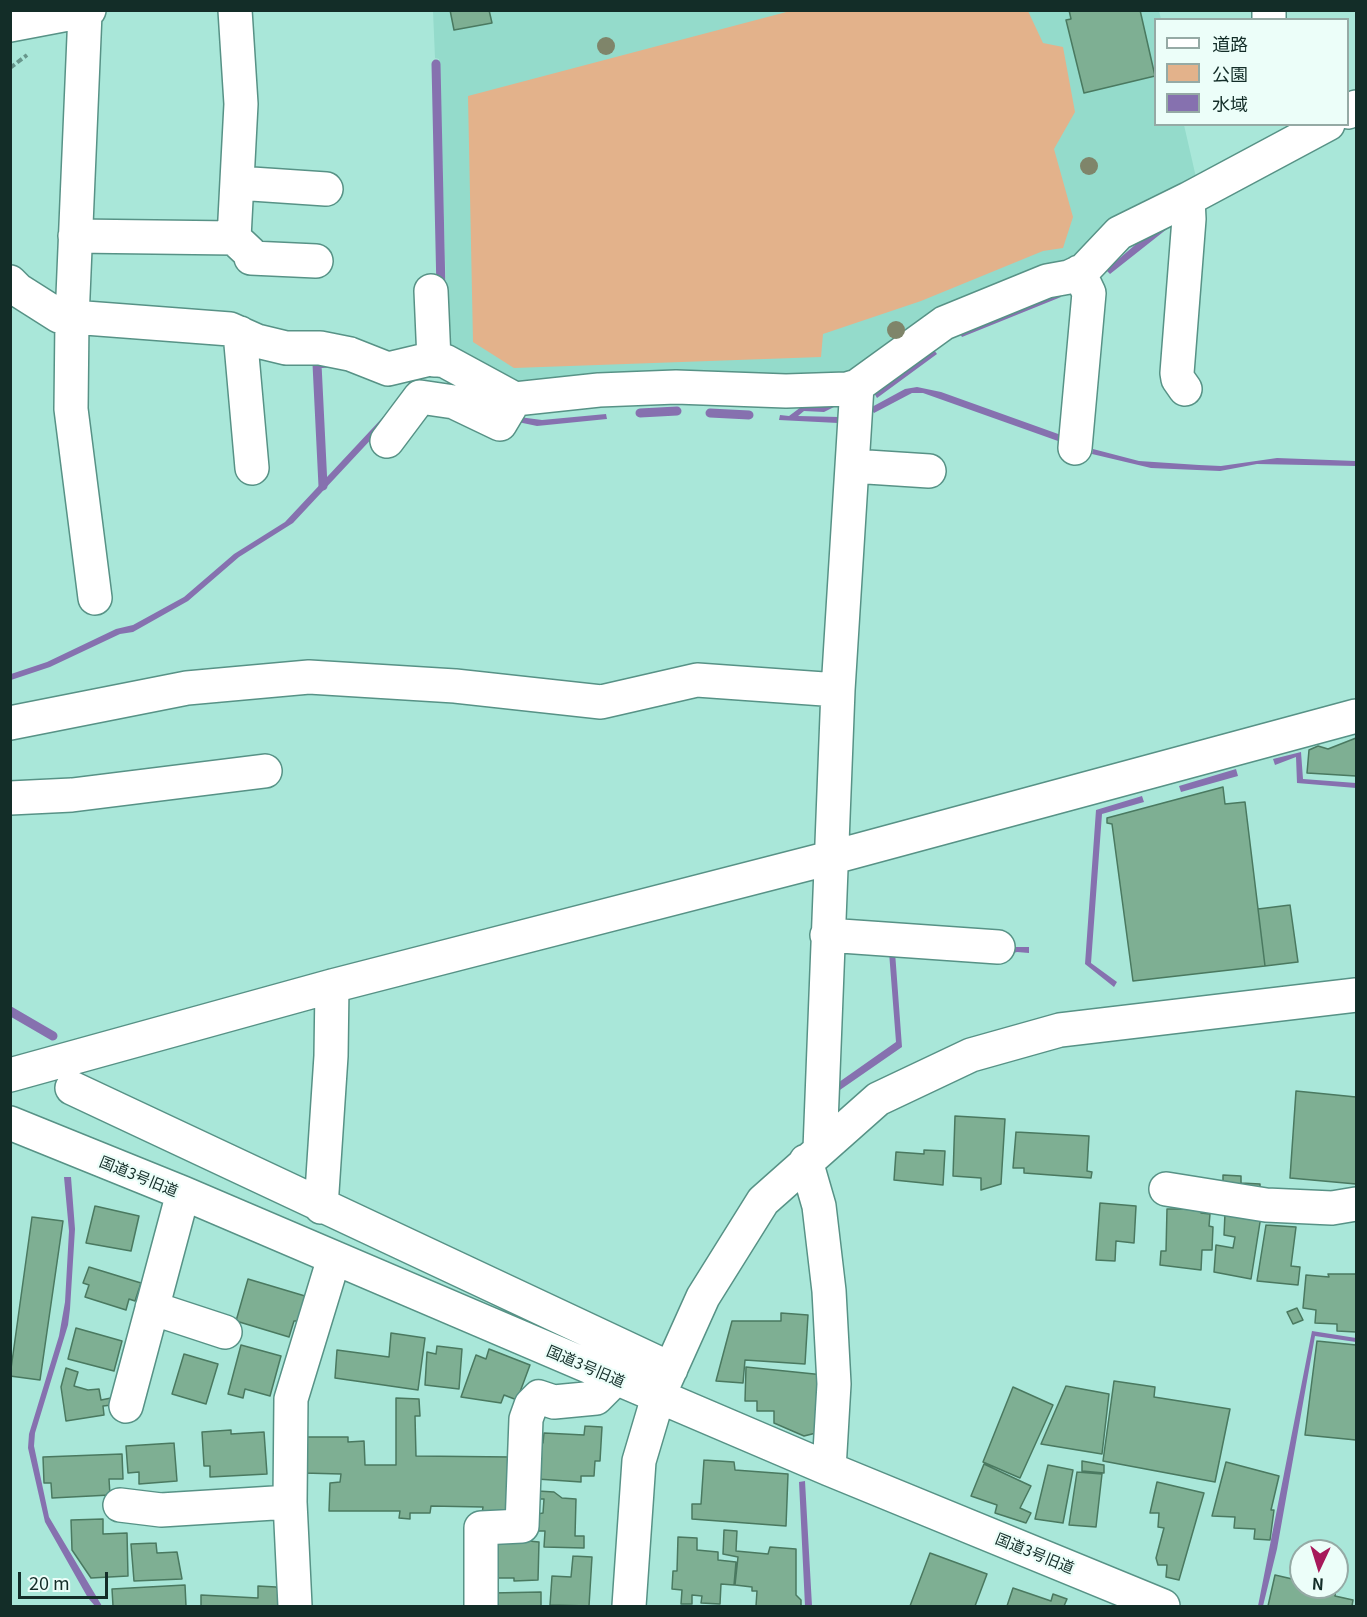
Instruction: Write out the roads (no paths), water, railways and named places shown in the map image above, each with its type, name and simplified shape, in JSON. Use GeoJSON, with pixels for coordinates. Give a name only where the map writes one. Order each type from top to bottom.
{"type":"FeatureCollection","features":[{"type":"Feature","properties":{"kind":"street"},"geometry":{"type":"LineString","coordinates":[[234,238],[241,104],[236,10]]}},
{"type":"Feature","properties":{"kind":"street"},"geometry":{"type":"LineString","coordinates":[[10,25],[87,12],[75,236],[71,409],[94,598]]}},
{"type":"Feature","properties":{"kind":"street"},"geometry":{"type":"LineString","coordinates":[[13,288],[59,316],[72,319],[230,329],[257,341],[286,348],[320,348],[350,354],[388,369],[434,360],[444,361],[515,399],[599,390],[676,387],[786,391],[857,386],[944,323],[1047,281],[1069,278],[1079,272],[1119,233],[1188,200],[1272,140],[1321,126]]}},
{"type":"Feature","properties":{"kind":"street"},"geometry":{"type":"LineString","coordinates":[[237,183],[326,189]]}},
{"type":"Feature","properties":{"kind":"street"},"geometry":{"type":"LineString","coordinates":[[1185,389],[1177,373],[1189,219],[1188,200]]}},
{"type":"Feature","properties":{"kind":"street"},"geometry":{"type":"LineString","coordinates":[[75,236],[234,238],[250,253],[251,258],[316,261]]}},
{"type":"Feature","properties":{"kind":"street"},"geometry":{"type":"LineString","coordinates":[[1075,448],[1089,293],[1079,272]]}},
{"type":"Feature","properties":{"kind":"street"},"geometry":{"type":"LineString","coordinates":[[431,291],[434,360]]}},
{"type":"Feature","properties":{"kind":"street"},"geometry":{"type":"LineString","coordinates":[[240,333],[252,468]]}},
{"type":"Feature","properties":{"kind":"street"},"geometry":{"type":"LineString","coordinates":[[829,1469],[834,1384],[829,1291],[813,1155],[857,386]]}},
{"type":"Feature","properties":{"kind":"street"},"geometry":{"type":"LineString","coordinates":[[387,441],[420,397],[454,402],[500,424],[515,399]]}},
{"type":"Feature","properties":{"kind":"street"},"geometry":{"type":"LineString","coordinates":[[852,466],[929,471]]}},
{"type":"Feature","properties":{"kind":"street"},"geometry":{"type":"LineString","coordinates":[[10,723],[187,688],[309,677],[455,686],[601,702],[697,680],[838,690]]}},
{"type":"Feature","properties":{"kind":"street"},"geometry":{"type":"LineString","coordinates":[[10,1075],[332,986],[830,858],[1356,716]]}},
{"type":"Feature","properties":{"kind":"street"},"geometry":{"type":"LineString","coordinates":[[10,798],[72,795],[265,771]]}},
{"type":"Feature","properties":{"kind":"street"},"geometry":{"type":"LineString","coordinates":[[827,935],[998,947]]}},
{"type":"Feature","properties":{"kind":"street"},"geometry":{"type":"LineString","coordinates":[[321,1207],[331,1056],[332,986]]}},
{"type":"Feature","properties":{"kind":"street"},"geometry":{"type":"LineString","coordinates":[[629,1606],[639,1461],[665,1383],[703,1297],[763,1201],[878,1099],[971,1055],[1060,1030],[1356,995]]}},
{"type":"Feature","properties":{"kind":"street"},"geometry":{"type":"LineString","coordinates":[[72,1088],[321,1207],[665,1383]]}},
{"type":"Feature","properties":{"kind":"street","name":"国道3号旧道"},"geometry":{"type":"LineString","coordinates":[[10,1123],[183,1193],[615,1379],[665,1383],[829,1469],[1163,1606]]}},
{"type":"Feature","properties":{"kind":"street"},"geometry":{"type":"LineString","coordinates":[[1166,1189],[1266,1205],[1332,1208],[1356,1204]]}},
{"type":"Feature","properties":{"kind":"street"},"geometry":{"type":"LineString","coordinates":[[126,1406],[183,1193]]}},
{"type":"Feature","properties":{"kind":"street"},"geometry":{"type":"LineString","coordinates":[[295,1606],[290,1502],[291,1399],[334,1258]]}},
{"type":"Feature","properties":{"kind":"street"},"geometry":{"type":"LineString","coordinates":[[152,1308],[225,1332]]}},
{"type":"Feature","properties":{"kind":"street"},"geometry":{"type":"LineString","coordinates":[[481,1606],[482,1527],[522,1526],[526,1419],[531,1405],[538,1398],[554,1402],[596,1398],[615,1379]]}},
{"type":"Feature","properties":{"kind":"street"},"geometry":{"type":"LineString","coordinates":[[120,1505],[160,1510],[290,1502]]}},
{"type":"Feature","properties":{"kind":"water"},"geometry":{"type":"Polygon","coordinates":[[[1172,225],[1110,274],[1106,270],[1150,232],[1172,225]]]}},
{"type":"Feature","properties":{"kind":"water"},"geometry":{"type":"Polygon","coordinates":[[[1059,293],[1061,297],[962,337],[959,332],[1059,293]]]}},
{"type":"Feature","properties":{"kind":"water"},"geometry":{"type":"Polygon","coordinates":[[[934,350],[937,354],[877,398],[874,393],[934,350]]]}},
{"type":"Feature","properties":{"kind":"water"},"geometry":{"type":"Polygon","coordinates":[[[411,386],[460,398],[377,433],[293,523],[239,557],[188,601],[133,632],[120,634],[50,667],[11,680],[11,674],[47,662],[116,629],[133,625],[184,597],[234,554],[285,522],[411,386]]]}},
{"type":"Feature","properties":{"kind":"water"},"geometry":{"type":"Polygon","coordinates":[[[917,387],[941,392],[1061,435],[1058,441],[923,393],[912,393],[874,413],[870,408],[905,389],[917,387]]]}},
{"type":"Feature","properties":{"kind":"water"},"geometry":{"type":"Polygon","coordinates":[[[831,403],[834,407],[824,412],[804,411],[798,416],[839,417],[838,423],[779,420],[780,415],[789,416],[801,407],[831,403]]]}},
{"type":"Feature","properties":{"kind":"water"},"geometry":{"type":"Polygon","coordinates":[[[606,414],[607,419],[537,426],[518,422],[519,417],[542,420],[606,414]]]}},
{"type":"Feature","properties":{"kind":"water"},"geometry":{"type":"Polygon","coordinates":[[[1093,449],[1139,461],[1199,465],[1221,466],[1277,458],[1356,461],[1356,466],[1257,464],[1220,471],[1151,468],[1092,454],[1093,449]]]}},
{"type":"Feature","properties":{"kind":"water"},"geometry":{"type":"Polygon","coordinates":[[[1301,752],[1303,779],[1356,783],[1356,788],[1297,783],[1296,757],[1275,765],[1273,759],[1301,752]]]}},
{"type":"Feature","properties":{"kind":"water"},"geometry":{"type":"Polygon","coordinates":[[[1236,769],[1238,776],[1181,792],[1179,786],[1236,769]]]}},
{"type":"Feature","properties":{"kind":"water"},"geometry":{"type":"Polygon","coordinates":[[[1142,796],[1144,802],[1102,814],[1091,963],[1117,982],[1114,987],[1085,964],[1096,810],[1142,796]]]}},
{"type":"Feature","properties":{"kind":"water"},"geometry":{"type":"Polygon","coordinates":[[[1014,947],[1029,947],[1029,953],[1017,952],[992,959],[897,952],[990,954],[1014,947]]]}},
{"type":"Feature","properties":{"kind":"water"},"geometry":{"type":"Polygon","coordinates":[[[889,952],[895,952],[902,1047],[837,1092],[832,1087],[896,1042],[889,952]]]}},
{"type":"Feature","properties":{"kind":"water"},"geometry":{"type":"Polygon","coordinates":[[[64,1177],[71,1177],[75,1229],[70,1309],[68,1325],[35,1433],[34,1446],[49,1517],[102,1606],[95,1606],[88,1598],[45,1522],[28,1448],[29,1434],[59,1336],[65,1302],[69,1231],[64,1177]]]}},
{"type":"Feature","properties":{"kind":"water"},"geometry":{"type":"Polygon","coordinates":[[[1312,1331],[1356,1338],[1356,1342],[1315,1336],[1277,1549],[1263,1606],[1258,1606],[1312,1331]]]}},
{"type":"Feature","properties":{"kind":"water"},"geometry":{"type":"Polygon","coordinates":[[[805,1481],[812,1606],[805,1606],[799,1482],[805,1481]]]}},
{"type":"Feature","properties":{"kind":"waterway"},"geometry":{"type":"LineString","coordinates":[[436,64],[441,291]]}},
{"type":"Feature","properties":{"kind":"waterway"},"geometry":{"type":"LineString","coordinates":[[323,486],[317,364],[327,363]]}},
{"type":"Feature","properties":{"kind":"waterway"},"geometry":{"type":"LineString","coordinates":[[640,413],[677,411]]}},
{"type":"Feature","properties":{"kind":"waterway"},"geometry":{"type":"LineString","coordinates":[[710,413],[749,415]]}},
{"type":"Feature","properties":{"kind":"waterway"},"geometry":{"type":"LineString","coordinates":[[10,1011],[53,1036]]}}]}
